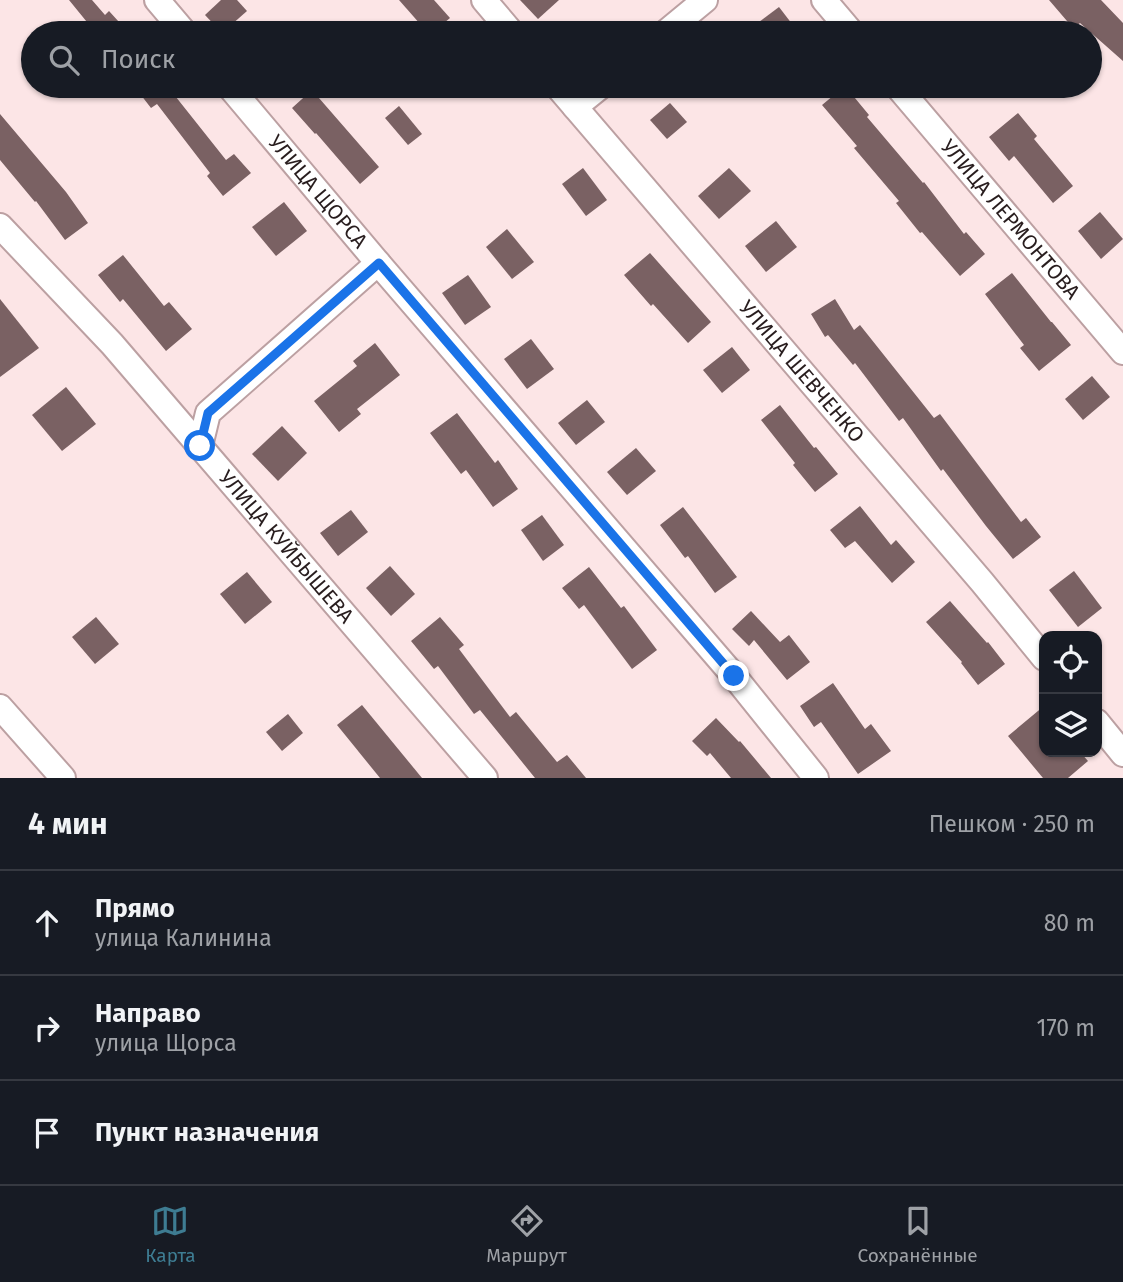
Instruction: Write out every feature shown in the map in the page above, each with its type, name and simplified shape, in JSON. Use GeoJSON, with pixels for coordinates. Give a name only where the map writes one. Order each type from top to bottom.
{"type":"FeatureCollection","features":[{"type":"Feature","properties":{"kind":"street"},"geometry":{"type":"LineString","coordinates":[[157,0],[175,21]]}},
{"type":"Feature","properties":{"kind":"street"},"geometry":{"type":"LineString","coordinates":[[484,0],[502,21]]}},
{"type":"Feature","properties":{"kind":"street"},"geometry":{"type":"LineString","coordinates":[[680,21],[705,0]]}},
{"type":"Feature","properties":{"kind":"street"},"geometry":{"type":"LineString","coordinates":[[824,0],[842,21]]}},
{"type":"Feature","properties":{"kind":"street","name":"УЛИЦА ЩОРСА"},"geometry":{"type":"LineString","coordinates":[[239,98],[734,676],[816,778]]}},
{"type":"Feature","properties":{"kind":"street","name":"УЛИЦА ШЕВЧЕНКО"},"geometry":{"type":"LineString","coordinates":[[567,98],[973,571],[1039,652]]}},
{"type":"Feature","properties":{"kind":"street"},"geometry":{"type":"LineString","coordinates":[[575,107],[586,98]]}},
{"type":"Feature","properties":{"kind":"street","name":"УЛИЦА ЛЕРМОНТОВА"},"geometry":{"type":"LineString","coordinates":[[907,98],[1123,352]]}},
{"type":"Feature","properties":{"kind":"street","name":"УЛИЦА КУЙБЫШЕВА"},"geometry":{"type":"LineString","coordinates":[[0,226],[112,344],[485,778]]}},
{"type":"Feature","properties":{"kind":"street"},"geometry":{"type":"LineString","coordinates":[[200,446],[208,413],[379,263]]}},
{"type":"Feature","properties":{"kind":"street"},"geometry":{"type":"LineString","coordinates":[[0,707],[63,778]]}},
{"type":"Feature","properties":{"kind":"street"},"geometry":{"type":"LineString","coordinates":[[1102,728],[1123,754]]}},
{"type":"Feature","properties":{"kind":"building"},"geometry":{"type":"Polygon","coordinates":[[[69,0],[92,0],[105,15],[109,11],[118,21],[86,21],[69,0]]]}},
{"type":"Feature","properties":{"kind":"building"},"geometry":{"type":"Polygon","coordinates":[[[221,0],[237,0],[247,11],[236,21],[211,21],[205,15],[221,0]]]}},
{"type":"Feature","properties":{"kind":"building"},"geometry":{"type":"Polygon","coordinates":[[[399,0],[434,0],[450,18],[446,21],[417,21],[399,0]]]}},
{"type":"Feature","properties":{"kind":"building"},"geometry":{"type":"Polygon","coordinates":[[[520,0],[559,0],[538,19],[520,0]]]}},
{"type":"Feature","properties":{"kind":"building"},"geometry":{"type":"Polygon","coordinates":[[[1049,0],[1101,0],[1123,23],[1123,61],[1102,42],[1102,21],[1067,21],[1049,0]]]}},
{"type":"Feature","properties":{"kind":"building"},"geometry":{"type":"Polygon","coordinates":[[[779,7],[790,21],[760,21],[779,7]]]}},
{"type":"Feature","properties":{"kind":"building"},"geometry":{"type":"Polygon","coordinates":[[[143,98],[177,98],[226,160],[234,154],[251,173],[223,196],[207,176],[210,173],[157,104],[151,108],[143,98]]]}},
{"type":"Feature","properties":{"kind":"building"},"geometry":{"type":"Polygon","coordinates":[[[303,98],[319,98],[379,167],[360,184],[292,108],[303,98]]]}},
{"type":"Feature","properties":{"kind":"building"},"geometry":{"type":"Polygon","coordinates":[[[830,98],[855,98],[869,115],[867,117],[924,182],[964,234],[966,232],[985,254],[960,276],[922,232],[920,233],[896,203],[899,201],[854,148],[857,146],[822,105],[830,98]]]}},
{"type":"Feature","properties":{"kind":"building"},"geometry":{"type":"Polygon","coordinates":[[[670,103],[687,122],[667,139],[650,120],[670,103]]]}},
{"type":"Feature","properties":{"kind":"building"},"geometry":{"type":"Polygon","coordinates":[[[399,106],[422,134],[408,145],[385,118],[399,106]]]}},
{"type":"Feature","properties":{"kind":"building"},"geometry":{"type":"Polygon","coordinates":[[[1018,113],[1037,136],[1034,139],[1073,186],[1053,203],[1014,156],[1009,161],[989,137],[1018,113]]]}},
{"type":"Feature","properties":{"kind":"building"},"geometry":{"type":"Polygon","coordinates":[[[0,114],[66,192],[88,223],[65,240],[0,160],[0,114]]]}},
{"type":"Feature","properties":{"kind":"building"},"geometry":{"type":"Polygon","coordinates":[[[583,168],[607,200],[586,216],[562,184],[583,168]]]}},
{"type":"Feature","properties":{"kind":"building"},"geometry":{"type":"Polygon","coordinates":[[[729,168],[751,191],[719,219],[698,196],[729,168]]]}},
{"type":"Feature","properties":{"kind":"building"},"geometry":{"type":"Polygon","coordinates":[[[284,202],[307,231],[276,256],[252,227],[284,202]]]}},
{"type":"Feature","properties":{"kind":"building"},"geometry":{"type":"Polygon","coordinates":[[[1100,212],[1123,239],[1101,259],[1078,231],[1100,212]]]}},
{"type":"Feature","properties":{"kind":"building"},"geometry":{"type":"Polygon","coordinates":[[[776,221],[797,247],[766,272],[745,246],[776,221]]]}},
{"type":"Feature","properties":{"kind":"building"},"geometry":{"type":"Polygon","coordinates":[[[507,229],[534,262],[512,279],[486,247],[507,229]]]}},
{"type":"Feature","properties":{"kind":"building"},"geometry":{"type":"Polygon","coordinates":[[[650,253],[711,322],[688,343],[624,275],[650,253]]]}},
{"type":"Feature","properties":{"kind":"building"},"geometry":{"type":"Polygon","coordinates":[[[123,255],[164,306],[169,302],[192,329],[166,351],[123,299],[120,302],[98,275],[123,255]]]}},
{"type":"Feature","properties":{"kind":"building"},"geometry":{"type":"Polygon","coordinates":[[[1012,273],[1071,345],[1039,371],[1020,348],[1024,345],[985,294],[1012,273]]]}},
{"type":"Feature","properties":{"kind":"building"},"geometry":{"type":"Polygon","coordinates":[[[468,275],[491,307],[465,325],[442,293],[468,275]]]}},
{"type":"Feature","properties":{"kind":"building"},"geometry":{"type":"Polygon","coordinates":[[[0,299],[39,348],[0,377],[0,299]]]}},
{"type":"Feature","properties":{"kind":"building"},"geometry":{"type":"Polygon","coordinates":[[[835,299],[854,330],[860,325],[934,418],[940,414],[1021,522],[1026,518],[1041,537],[1013,559],[943,469],[941,471],[903,418],[899,421],[855,363],[853,365],[828,335],[825,337],[811,314],[835,299]]]}},
{"type":"Feature","properties":{"kind":"building"},"geometry":{"type":"Polygon","coordinates":[[[531,339],[554,369],[527,389],[504,359],[531,339]]]}},
{"type":"Feature","properties":{"kind":"building"},"geometry":{"type":"Polygon","coordinates":[[[375,343],[400,375],[357,409],[361,414],[339,432],[314,401],[357,366],[353,361],[375,343]]]}},
{"type":"Feature","properties":{"kind":"building"},"geometry":{"type":"Polygon","coordinates":[[[732,347],[750,370],[722,393],[703,370],[732,347]]]}},
{"type":"Feature","properties":{"kind":"building"},"geometry":{"type":"Polygon","coordinates":[[[1092,376],[1110,397],[1083,420],[1065,399],[1092,376]]]}},
{"type":"Feature","properties":{"kind":"building"},"geometry":{"type":"Polygon","coordinates":[[[66,387],[96,424],[62,451],[32,415],[66,387]]]}},
{"type":"Feature","properties":{"kind":"building"},"geometry":{"type":"Polygon","coordinates":[[[587,400],[605,422],[576,445],[558,423],[587,400]]]}},
{"type":"Feature","properties":{"kind":"building"},"geometry":{"type":"Polygon","coordinates":[[[780,405],[838,474],[815,492],[761,420],[780,405]]]}},
{"type":"Feature","properties":{"kind":"building"},"geometry":{"type":"Polygon","coordinates":[[[457,413],[495,463],[498,460],[518,489],[493,507],[466,470],[461,474],[430,433],[457,413]]]}},
{"type":"Feature","properties":{"kind":"building"},"geometry":{"type":"Polygon","coordinates":[[[282,426],[307,453],[278,481],[252,454],[282,426]]]}},
{"type":"Feature","properties":{"kind":"building"},"geometry":{"type":"Polygon","coordinates":[[[636,448],[656,471],[627,495],[607,472],[636,448]]]}},
{"type":"Feature","properties":{"kind":"building"},"geometry":{"type":"Polygon","coordinates":[[[860,506],[891,545],[896,540],[915,562],[892,583],[855,541],[845,548],[830,530],[860,506]]]}},
{"type":"Feature","properties":{"kind":"building"},"geometry":{"type":"Polygon","coordinates":[[[683,507],[737,577],[715,593],[688,556],[685,558],[660,525],[683,507]]]}},
{"type":"Feature","properties":{"kind":"building"},"geometry":{"type":"Polygon","coordinates":[[[351,510],[368,532],[338,556],[320,533],[351,510]]]}},
{"type":"Feature","properties":{"kind":"building"},"geometry":{"type":"Polygon","coordinates":[[[542,515],[564,545],[543,561],[521,530],[542,515]]]}},
{"type":"Feature","properties":{"kind":"building"},"geometry":{"type":"Polygon","coordinates":[[[390,566],[415,594],[391,616],[366,588],[390,566]]]}},
{"type":"Feature","properties":{"kind":"building"},"geometry":{"type":"Polygon","coordinates":[[[589,567],[621,608],[624,606],[657,650],[632,669],[584,605],[579,609],[562,588],[589,567]]]}},
{"type":"Feature","properties":{"kind":"building"},"geometry":{"type":"Polygon","coordinates":[[[1074,571],[1102,608],[1078,627],[1049,590],[1074,571]]]}},
{"type":"Feature","properties":{"kind":"building"},"geometry":{"type":"Polygon","coordinates":[[[247,572],[272,602],[245,624],[220,594],[247,572]]]}},
{"type":"Feature","properties":{"kind":"building"},"geometry":{"type":"Polygon","coordinates":[[[950,601],[1005,664],[978,685],[962,662],[926,622],[950,601]]]}},
{"type":"Feature","properties":{"kind":"building"},"geometry":{"type":"Polygon","coordinates":[[[751,611],[780,642],[789,635],[810,662],[787,680],[754,640],[749,646],[732,629],[751,611]]]}},
{"type":"Feature","properties":{"kind":"building"},"geometry":{"type":"Polygon","coordinates":[[[96,617],[119,644],[95,664],[72,637],[96,617]]]}},
{"type":"Feature","properties":{"kind":"building"},"geometry":{"type":"Polygon","coordinates":[[[440,617],[464,645],[459,649],[510,717],[516,712],[557,762],[567,755],[586,778],[535,778],[480,710],[474,714],[438,666],[434,669],[411,641],[440,617]]]}},
{"type":"Feature","properties":{"kind":"building"},"geometry":{"type":"Polygon","coordinates":[[[833,683],[865,729],[871,724],[891,751],[858,774],[821,722],[814,727],[800,706],[833,683]]]}},
{"type":"Feature","properties":{"kind":"building"},"geometry":{"type":"Polygon","coordinates":[[[362,705],[422,778],[380,778],[337,725],[362,705]]]}},
{"type":"Feature","properties":{"kind":"building"},"geometry":{"type":"Polygon","coordinates":[[[1039,710],[1039,757],[1084,757],[1088,761],[1068,778],[1043,778],[1008,736],[1039,710]]]}},
{"type":"Feature","properties":{"kind":"building"},"geometry":{"type":"Polygon","coordinates":[[[288,714],[303,733],[282,751],[266,732],[288,714]]]}},
{"type":"Feature","properties":{"kind":"building"},"geometry":{"type":"Polygon","coordinates":[[[716,718],[740,741],[771,778],[731,778],[710,753],[707,756],[692,741],[716,718]]]}},
{"type":"Feature","properties":{"kind":"route"},"geometry":{"type":"LineString","coordinates":[[200,446],[208,413],[379,263],[734,676]]}}]}
